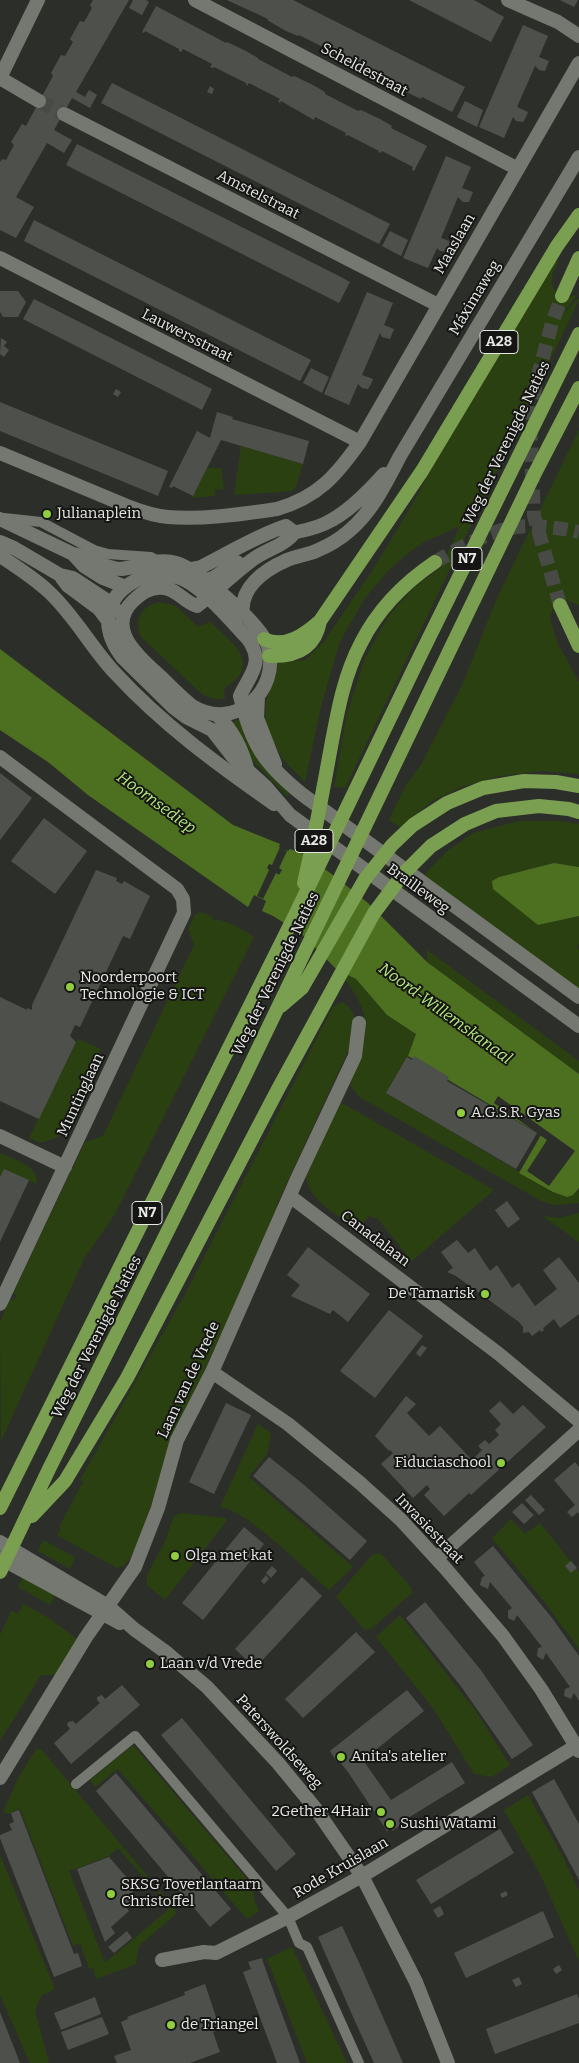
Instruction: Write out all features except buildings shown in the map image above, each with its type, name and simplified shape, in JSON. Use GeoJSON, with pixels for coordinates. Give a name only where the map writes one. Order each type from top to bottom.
{"type":"FeatureCollection","features":[{"type":"Feature","properties":{"kind":"highway","name":"A28"},"geometry":{"type":"LineString","coordinates":[[264,638],[272,642],[298,638],[320,621],[422,471],[552,254],[579,215]]}},
{"type":"Feature","properties":{"kind":"highway"},"geometry":{"type":"LineString","coordinates":[[562,296],[579,258]]}},
{"type":"Feature","properties":{"kind":"highway","name":"Weg der Verenigde Naties"},"geometry":{"type":"LineString","coordinates":[[0,1508],[296,913],[579,334]]}},
{"type":"Feature","properties":{"kind":"highway","name":"Weg der Verenigde Naties"},"geometry":{"type":"LineString","coordinates":[[0,1572],[25,1524],[49,1469],[277,1010],[296,985],[380,795],[530,484],[579,388]]}},
{"type":"Feature","properties":{"kind":"highway","name":"A28"},"geometry":{"type":"LineString","coordinates":[[296,913],[313,844],[340,699],[350,669],[361,642],[396,594],[418,573],[435,562]]}},
{"type":"Feature","properties":{"kind":"highway"},"geometry":{"type":"LineString","coordinates":[[560,605],[579,646]]}},
{"type":"Feature","properties":{"kind":"highway","name":"A28"},"geometry":{"type":"LineString","coordinates":[[269,656],[285,656],[304,649],[318,635],[320,621]]}},
{"type":"Feature","properties":{"kind":"highway","name":"N7"},"geometry":{"type":"LineString","coordinates":[[296,985],[365,879],[392,845],[413,825],[447,803],[483,788],[524,781],[556,782],[579,786]]}},
{"type":"Feature","properties":{"kind":"highway","name":"N7"},"geometry":{"type":"LineString","coordinates":[[25,1524],[65,1481],[127,1378],[374,913],[404,873],[431,846],[465,824],[496,811],[539,806],[579,812]]}},
{"type":"Feature","properties":{"kind":"street"},"geometry":{"type":"LineString","coordinates":[[38,0],[0,78],[39,101]]}},
{"type":"Feature","properties":{"kind":"street","name":"Scheldestraat"},"geometry":{"type":"LineString","coordinates":[[195,0],[518,170]]}},
{"type":"Feature","properties":{"kind":"street"},"geometry":{"type":"LineString","coordinates":[[508,0],[558,22],[579,36]]}},
{"type":"Feature","properties":{"kind":"street","name":"Maaslaan"},"geometry":{"type":"LineString","coordinates":[[360,442],[579,63]]}},
{"type":"Feature","properties":{"kind":"street","name":"Amstelstraat"},"geometry":{"type":"LineString","coordinates":[[64,114],[438,305]]}},
{"type":"Feature","properties":{"kind":"street","name":"Máximaweg"},"geometry":{"type":"LineString","coordinates":[[243,615],[242,604],[244,595],[252,583],[287,560],[315,552],[333,543],[363,517],[382,490],[400,456],[579,157]]}},
{"type":"Feature","properties":{"kind":"street","name":"Lauwersstraat"},"geometry":{"type":"LineString","coordinates":[[0,258],[360,442]]}},
{"type":"Feature","properties":{"kind":"street"},"geometry":{"type":"LineString","coordinates":[[0,453],[148,514],[186,518],[262,512],[292,505],[305,499],[329,482],[342,468],[360,442]]}},
{"type":"Feature","properties":{"kind":"street","name":"Máximaweg"},"geometry":{"type":"LineString","coordinates":[[206,580],[234,565],[250,551],[282,535],[324,524],[340,514],[371,488],[400,456]]}},
{"type":"Feature","properties":{"kind":"street"},"geometry":{"type":"LineString","coordinates":[[0,518],[73,554],[86,556],[111,568],[121,569],[159,561],[175,562],[212,594],[243,615],[264,638],[269,656],[268,672],[258,697],[235,713],[217,715],[200,711],[192,706],[135,654],[123,629],[124,618],[130,603],[147,590],[158,587],[171,589],[197,606],[212,594]]}},
{"type":"Feature","properties":{"kind":"street","name":"Máximaweg"},"geometry":{"type":"LineString","coordinates":[[190,576],[201,567],[263,534],[286,526],[295,532]]}},
{"type":"Feature","properties":{"kind":"street","name":"Máximaweg"},"geometry":{"type":"LineString","coordinates":[[212,594],[253,559],[289,541],[295,532]]}},
{"type":"Feature","properties":{"kind":"street"},"geometry":{"type":"LineString","coordinates":[[0,542],[60,575],[73,578],[112,605],[124,618]]}},
{"type":"Feature","properties":{"kind":"street"},"geometry":{"type":"LineString","coordinates":[[73,554],[84,566],[104,578],[126,587]]}},
{"type":"Feature","properties":{"kind":"street"},"geometry":{"type":"LineString","coordinates":[[0,556],[50,593],[115,674],[142,701],[175,730],[236,778],[290,815]]}},
{"type":"Feature","properties":{"kind":"street"},"geometry":{"type":"LineString","coordinates":[[109,622],[109,612],[115,598],[126,587],[140,578],[157,573],[182,578],[190,576],[206,580],[212,594],[248,639],[255,652],[254,670],[240,696],[243,709]]}},
{"type":"Feature","properties":{"kind":"street"},"geometry":{"type":"LineString","coordinates":[[60,575],[68,586],[99,609],[109,622]]}},
{"type":"Feature","properties":{"kind":"street","name":"Brailleweg"},"geometry":{"type":"LineString","coordinates":[[109,622],[109,632],[122,657],[174,708],[186,717],[208,727],[290,815],[579,1026]]}},
{"type":"Feature","properties":{"kind":"street"},"geometry":{"type":"LineString","coordinates":[[255,652],[269,656]]}},
{"type":"Feature","properties":{"kind":"street","name":"Brailleweg"},"geometry":{"type":"LineString","coordinates":[[258,697],[257,718],[277,770]]}},
{"type":"Feature","properties":{"kind":"street","name":"Brailleweg"},"geometry":{"type":"LineString","coordinates":[[243,709],[250,734],[263,757],[290,785],[579,997]]}},
{"type":"Feature","properties":{"kind":"street","name":"Brailleweg"},"geometry":{"type":"LineString","coordinates":[[217,715],[236,738],[243,752],[247,768]]}},
{"type":"Feature","properties":{"kind":"street","name":"Muntinglaan"},"geometry":{"type":"LineString","coordinates":[[0,758],[169,883],[183,899],[184,913],[0,1304]]}},
{"type":"Feature","properties":{"kind":"street","name":"Laan van de Vrede"},"geometry":{"type":"LineString","coordinates":[[0,1778],[86,1637],[135,1567],[158,1508],[177,1440],[212,1372],[297,1179],[355,1056],[359,1022]]}},
{"type":"Feature","properties":{"kind":"street"},"geometry":{"type":"LineString","coordinates":[[0,1136],[65,1167]]}},
{"type":"Feature","properties":{"kind":"street","name":"Canadalaan"},"geometry":{"type":"LineString","coordinates":[[291,1196],[499,1354],[579,1421]]}},
{"type":"Feature","properties":{"kind":"street","name":"Invasiestraat"},"geometry":{"type":"LineString","coordinates":[[212,1372],[288,1424],[401,1520],[437,1558],[503,1636],[541,1689],[578,1748]]}},
{"type":"Feature","properties":{"kind":"street"},"geometry":{"type":"LineString","coordinates":[[437,1558],[579,1430]]}},
{"type":"Feature","properties":{"kind":"street","name":"Paterswoldseweg"},"geometry":{"type":"LineString","coordinates":[[0,1542],[106,1610],[167,1653],[194,1676],[243,1724],[315,1808],[362,1876],[416,1982],[448,2063]]}},
{"type":"Feature","properties":{"kind":"street","name":"Paterswoldseweg"},"geometry":{"type":"LineString","coordinates":[[0,1558],[106,1610]]}},
{"type":"Feature","properties":{"kind":"street","name":"Rode Kruislaan"},"geometry":{"type":"LineString","coordinates":[[162,1960],[204,1952],[216,1952],[288,1916],[362,1876],[578,1748]]}},
{"type":"Feature","properties":{"kind":"lane"},"geometry":{"type":"LineString","coordinates":[[0,518],[41,522],[94,550],[108,554],[151,557],[159,561]]}},
{"type":"Feature","properties":{"kind":"lane"},"geometry":{"type":"LineString","coordinates":[[76,1784],[135,1736],[288,1916],[299,1943],[307,1947],[359,2063]]}},
{"type":"Feature","properties":{"kind":"shaded area"},"geometry":{"type":"Polygon","coordinates":[[[555,260],[558,262],[553,274],[553,288],[560,295],[569,297],[579,293],[565,312],[579,298],[579,300],[345,788],[334,787],[347,714],[365,658],[388,617],[397,606],[416,586],[441,567],[460,526],[424,542],[389,570],[365,598],[340,641],[320,710],[305,782],[282,758],[265,724],[266,702],[277,663],[305,660],[323,643],[372,571],[555,260]]]}},
{"type":"Feature","properties":{"kind":"shaded area"},"geometry":{"type":"Polygon","coordinates":[[[579,430],[579,605],[565,600],[552,610],[550,619],[558,644],[579,682],[579,774],[542,771],[500,776],[461,787],[432,801],[400,827],[389,820],[406,785],[422,763],[463,683],[497,598],[579,430]]]}},
{"type":"Feature","properties":{"kind":"shaded area"},"geometry":{"type":"Polygon","coordinates":[[[241,446],[303,464],[296,486],[292,491],[234,495],[241,446]]]}},
{"type":"Feature","properties":{"kind":"shaded area"},"geometry":{"type":"Polygon","coordinates":[[[207,468],[221,468],[224,489],[215,490],[215,496],[192,498],[207,468]]]}},
{"type":"Feature","properties":{"kind":"shaded area"},"geometry":{"type":"Polygon","coordinates":[[[159,602],[176,606],[198,627],[210,622],[229,639],[240,653],[243,668],[239,676],[224,689],[225,699],[215,699],[203,695],[141,637],[138,625],[141,615],[148,607],[159,602]]]}},
{"type":"Feature","properties":{"kind":"shaded area"},"geometry":{"type":"Polygon","coordinates":[[[240,719],[273,777],[290,794],[287,796],[251,759],[233,722],[240,719]]]}},
{"type":"Feature","properties":{"kind":"shaded area"},"geometry":{"type":"Polygon","coordinates":[[[519,821],[560,821],[579,824],[579,867],[554,863],[499,877],[492,881],[538,925],[579,916],[579,944],[577,946],[579,951],[579,988],[474,914],[424,875],[447,851],[473,833],[519,821]]]}},
{"type":"Feature","properties":{"kind":"shaded area"},"geometry":{"type":"Polygon","coordinates":[[[200,912],[213,917],[212,919],[216,921],[217,919],[236,926],[254,937],[115,1214],[84,1259],[1,1441],[0,1322],[10,1299],[14,1300],[17,1295],[13,1293],[85,1142],[103,1136],[194,945],[188,929],[195,915],[200,912]]]}},
{"type":"Feature","properties":{"kind":"shaded area"},"geometry":{"type":"Polygon","coordinates":[[[427,950],[579,1061],[579,1074],[427,962],[427,950]]]}},
{"type":"Feature","properties":{"kind":"shaded area"},"geometry":{"type":"Polygon","coordinates":[[[337,970],[356,979],[387,1015],[416,1034],[408,1056],[386,1093],[553,1192],[573,1195],[579,1188],[579,1203],[553,1205],[541,1201],[358,1096],[350,1084],[364,1042],[365,1019],[353,990],[337,970]]]}},
{"type":"Feature","properties":{"kind":"shaded area"},"geometry":{"type":"Polygon","coordinates":[[[342,1002],[353,1012],[355,1036],[276,1206],[280,1208],[174,1436],[135,1550],[125,1565],[117,1568],[57,1535],[61,1528],[59,1527],[83,1482],[80,1480],[184,1296],[333,1007],[342,1002]]]}},
{"type":"Feature","properties":{"kind":"shaded area"},"geometry":{"type":"Polygon","coordinates":[[[78,1039],[101,1049],[59,1137],[41,1143],[29,1138],[78,1039]]]}},
{"type":"Feature","properties":{"kind":"shaded area"},"geometry":{"type":"Polygon","coordinates":[[[340,1102],[494,1190],[412,1261],[378,1219],[369,1216],[358,1230],[319,1201],[308,1186],[306,1177],[340,1102]]]}},
{"type":"Feature","properties":{"kind":"shaded area"},"geometry":{"type":"Polygon","coordinates":[[[0,1153],[30,1168],[37,1178],[37,1184],[4,1169],[0,1178],[0,1153]]]}},
{"type":"Feature","properties":{"kind":"shaded area"},"geometry":{"type":"Polygon","coordinates":[[[579,1213],[579,1242],[543,1216],[560,1218],[579,1213]]]}},
{"type":"Feature","properties":{"kind":"shaded area"},"geometry":{"type":"Polygon","coordinates":[[[258,1424],[271,1433],[267,1454],[249,1477],[353,1567],[329,1590],[260,1529],[231,1510],[220,1507],[258,1424]]]}},
{"type":"Feature","properties":{"kind":"shaded area"},"geometry":{"type":"Polygon","coordinates":[[[181,1513],[225,1518],[227,1520],[165,1600],[147,1585],[147,1575],[164,1544],[174,1516],[181,1513]]]}},
{"type":"Feature","properties":{"kind":"shaded area"},"geometry":{"type":"Polygon","coordinates":[[[511,1519],[525,1534],[540,1523],[579,1572],[579,1649],[544,1601],[492,1538],[511,1519]]]}},
{"type":"Feature","properties":{"kind":"shaded area"},"geometry":{"type":"Polygon","coordinates":[[[43,1540],[75,1557],[70,1569],[38,1551],[43,1540]]]}},
{"type":"Feature","properties":{"kind":"shaded area"},"geometry":{"type":"Polygon","coordinates":[[[380,1553],[411,1587],[412,1593],[371,1629],[365,1630],[336,1597],[372,1555],[380,1553]]]}},
{"type":"Feature","properties":{"kind":"shaded area"},"geometry":{"type":"Polygon","coordinates":[[[23,1577],[55,1594],[50,1605],[18,1587],[23,1577]]]}},
{"type":"Feature","properties":{"kind":"shaded area"},"geometry":{"type":"Polygon","coordinates":[[[24,1604],[50,1619],[78,1640],[56,1675],[41,1675],[0,1741],[0,1635],[11,1611],[18,1614],[24,1604]]]}},
{"type":"Feature","properties":{"kind":"shaded area"},"geometry":{"type":"Polygon","coordinates":[[[400,1615],[475,1710],[510,1765],[492,1777],[474,1774],[433,1708],[376,1637],[400,1615]]]}},
{"type":"Feature","properties":{"kind":"shaded area"},"geometry":{"type":"Polygon","coordinates":[[[133,1745],[252,1885],[254,1899],[259,1911],[247,1919],[118,1769],[95,1787],[90,1780],[133,1745]]]}},
{"type":"Feature","properties":{"kind":"shaded area"},"geometry":{"type":"Polygon","coordinates":[[[36,1749],[41,1749],[154,1884],[151,1886],[118,1848],[109,1856],[69,1871],[105,1963],[169,1909],[157,1893],[160,1891],[174,1907],[176,1914],[139,1946],[136,1964],[96,1979],[93,1968],[89,1969],[80,1943],[73,1946],[20,1809],[8,1814],[3,1811],[19,1777],[36,1749]]]}},
{"type":"Feature","properties":{"kind":"shaded area"},"geometry":{"type":"Polygon","coordinates":[[[528,1795],[563,1857],[579,1891],[579,1961],[540,1874],[504,1810],[528,1795]]]}},
{"type":"Feature","properties":{"kind":"shaded area"},"geometry":{"type":"Polygon","coordinates":[[[0,1855],[55,1989],[42,1995],[35,2010],[49,2063],[30,2063],[0,1995],[0,1855]]]}},
{"type":"Feature","properties":{"kind":"shaded area"},"geometry":{"type":"Polygon","coordinates":[[[292,1947],[347,2063],[307,2063],[267,1959],[292,1947]]]}},
{"type":"Feature","properties":{"kind":"water"},"geometry":{"type":"Polygon","coordinates":[[[0,649],[233,825],[280,844],[279,847],[288,851],[290,849],[304,854],[333,875],[368,903],[427,962],[579,1074],[579,1188],[573,1195],[567,1197],[553,1192],[519,1173],[541,1135],[408,1056],[416,1034],[387,1015],[356,979],[337,970],[302,934],[262,911],[266,901],[254,895],[248,907],[88,795],[48,762],[0,730],[0,649]]]}},
{"type":"Feature","properties":{"kind":"water"},"geometry":{"type":"Polygon","coordinates":[[[554,863],[579,867],[579,916],[538,925],[493,889],[492,881],[499,877],[554,863]]]}},
{"type":"Feature","properties":{"kind":"pier"},"geometry":{"type":"Polygon","coordinates":[[[280,847],[287,851],[279,868],[282,870],[279,875],[276,873],[263,899],[257,896],[269,870],[267,868],[269,864],[272,865],[280,847]]]}},
{"type":"Feature","properties":{"kind":"pier"},"geometry":{"type":"Polygon","coordinates":[[[498,1096],[575,1151],[549,1186],[527,1171],[547,1140],[494,1103],[498,1096]]]}},
{"type":"Feature","properties":{"kind":"tunnel"},"geometry":{"type":"LineString","coordinates":[[39,101],[64,114]]}},
{"type":"Feature","properties":{"kind":"tunnel"},"geometry":{"type":"LineString","coordinates":[[560,605],[534,516],[530,425],[535,387],[552,323],[562,296]]}},
{"type":"Feature","properties":{"kind":"tunnel"},"geometry":{"type":"LineString","coordinates":[[435,562],[476,540],[511,528],[540,526],[579,532]]}},
{"type":"Feature","properties":{"kind":"place","name":"Julianaplein"},"geometry":{"type":"Point","coordinates":[47,514]}},
{"type":"Feature","properties":{"kind":"place","name":"Noorderpoort Technologie & ICT"},"geometry":{"type":"Point","coordinates":[70,987]}},
{"type":"Feature","properties":{"kind":"place","name":"A.G.S.R. Gyas"},"geometry":{"type":"Point","coordinates":[461,1113]}},
{"type":"Feature","properties":{"kind":"place","name":"De Tamarisk"},"geometry":{"type":"Point","coordinates":[485,1294]}},
{"type":"Feature","properties":{"kind":"place","name":"Fiduciaschool"},"geometry":{"type":"Point","coordinates":[501,1463]}},
{"type":"Feature","properties":{"kind":"place","name":"Olga met kat"},"geometry":{"type":"Point","coordinates":[175,1556]}},
{"type":"Feature","properties":{"kind":"place","name":"Laan v/d Vrede"},"geometry":{"type":"Point","coordinates":[150,1664]}},
{"type":"Feature","properties":{"kind":"place","name":"Anita's atelier"},"geometry":{"type":"Point","coordinates":[341,1757]}},
{"type":"Feature","properties":{"kind":"place","name":"2Gether 4Hair"},"geometry":{"type":"Point","coordinates":[381,1812]}},
{"type":"Feature","properties":{"kind":"place","name":"Sushi Watami"},"geometry":{"type":"Point","coordinates":[390,1824]}},
{"type":"Feature","properties":{"kind":"place","name":"SKSG Toverlantaarn Christoffel"},"geometry":{"type":"Point","coordinates":[111,1894]}},
{"type":"Feature","properties":{"kind":"place","name":"de Triangel"},"geometry":{"type":"Point","coordinates":[171,2025]}},
{"type":"Feature","properties":{"kind":"water label","name":"Hoornsediep"},"geometry":{"type":"Point","coordinates":[156,803]}},
{"type":"Feature","properties":{"kind":"water label","name":"Noord-Willemskanaal"},"geometry":{"type":"Point","coordinates":[445,1014]}}]}
